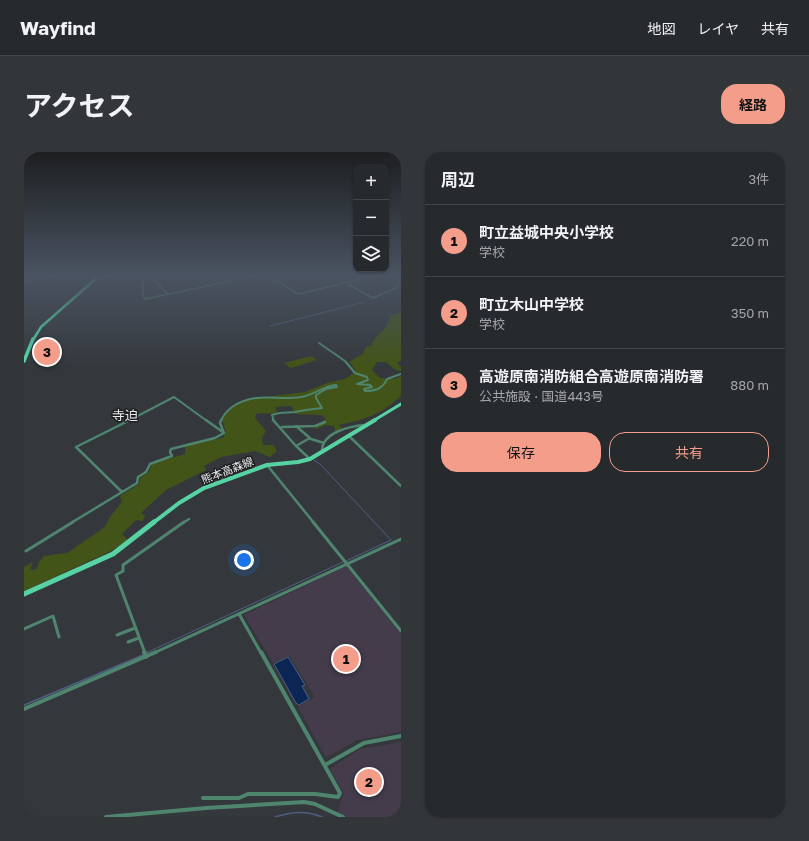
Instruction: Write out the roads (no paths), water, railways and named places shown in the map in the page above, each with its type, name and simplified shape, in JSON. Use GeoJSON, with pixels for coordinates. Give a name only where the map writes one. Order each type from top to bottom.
{"type":"FeatureCollection","features":[{"type":"Feature","properties":{"kind":"highway"},"geometry":{"type":"LineString","coordinates":[[24,359],[33,339],[41,327],[65,306]]}},
{"type":"Feature","properties":{"kind":"main road","name":"熊本高森線"},"geometry":{"type":"LineString","coordinates":[[24,594],[113,554],[179,503],[204,488],[267,465],[298,462],[310,458],[368,425],[401,404]]}},
{"type":"Feature","properties":{"kind":"street"},"geometry":{"type":"LineString","coordinates":[[319,343],[345,361],[356,373],[367,377],[368,380],[357,384],[371,385],[372,387],[364,389],[365,391],[379,389],[386,383],[387,379],[401,374]]}},
{"type":"Feature","properties":{"kind":"street"},"geometry":{"type":"LineString","coordinates":[[224,433],[220,420],[224,413],[246,399],[256,396],[302,397],[326,386],[337,386],[326,389],[316,395],[316,398],[322,408],[273,414],[272,418],[282,427],[296,446],[310,458]]}},
{"type":"Feature","properties":{"kind":"street"},"geometry":{"type":"LineString","coordinates":[[122,492],[76,447],[174,397],[224,433]]}},
{"type":"Feature","properties":{"kind":"street"},"geometry":{"type":"LineString","coordinates":[[282,427],[315,426],[326,422]]}},
{"type":"Feature","properties":{"kind":"street"},"geometry":{"type":"LineString","coordinates":[[322,452],[324,443],[344,428],[368,425]]}},
{"type":"Feature","properties":{"kind":"street"},"geometry":{"type":"LineString","coordinates":[[295,426],[310,438],[324,443]]}},
{"type":"Feature","properties":{"kind":"street"},"geometry":{"type":"LineString","coordinates":[[26,551],[137,483],[138,477],[146,472],[150,464],[172,456],[170,452],[171,449],[186,444],[217,438],[224,433]]}},
{"type":"Feature","properties":{"kind":"street"},"geometry":{"type":"LineString","coordinates":[[349,436],[401,486]]}},
{"type":"Feature","properties":{"kind":"street"},"geometry":{"type":"LineString","coordinates":[[296,446],[310,438]]}},
{"type":"Feature","properties":{"kind":"street"},"geometry":{"type":"LineString","coordinates":[[267,465],[401,631]]}},
{"type":"Feature","properties":{"kind":"street"},"geometry":{"type":"LineString","coordinates":[[146,657],[116,575],[123,571],[124,565],[147,551],[156,541],[189,519]]}},
{"type":"Feature","properties":{"kind":"street"},"geometry":{"type":"LineString","coordinates":[[24,709],[146,657],[401,538]]}},
{"type":"Feature","properties":{"kind":"street"},"geometry":{"type":"LineString","coordinates":[[202,798],[239,798],[248,794],[315,794],[338,796],[340,793],[239,614]]}},
{"type":"Feature","properties":{"kind":"street"},"geometry":{"type":"LineString","coordinates":[[24,629],[53,616],[59,637]]}},
{"type":"Feature","properties":{"kind":"street"},"geometry":{"type":"LineString","coordinates":[[117,635],[135,628]]}},
{"type":"Feature","properties":{"kind":"street"},"geometry":{"type":"LineString","coordinates":[[128,642],[139,638]]}},
{"type":"Feature","properties":{"kind":"street"},"geometry":{"type":"LineString","coordinates":[[325,765],[364,743],[401,736]]}},
{"type":"Feature","properties":{"kind":"street"},"geometry":{"type":"LineString","coordinates":[[106,817],[153,812],[304,802],[315,804],[343,817]]}},
{"type":"Feature","properties":{"kind":"water"},"geometry":{"type":"Polygon","coordinates":[[[288,657],[305,685],[302,686],[309,699],[299,705],[296,703],[274,664],[288,657]]]}},
{"type":"Feature","properties":{"kind":"waterway"},"geometry":{"type":"LineString","coordinates":[[270,326],[349,306]]}},
{"type":"Feature","properties":{"kind":"waterway"},"geometry":{"type":"LineString","coordinates":[[314,460],[321,465],[391,540],[346,561]]}},
{"type":"Feature","properties":{"kind":"waterway"},"geometry":{"type":"LineString","coordinates":[[148,652],[146,653],[343,562]]}},
{"type":"Feature","properties":{"kind":"waterway"},"geometry":{"type":"LineString","coordinates":[[24,705],[143,655]]}},
{"type":"Feature","properties":{"kind":"waterway"},"geometry":{"type":"LineString","coordinates":[[275,817],[298,812],[310,813],[322,817]]}},
{"type":"Feature","properties":{"kind":"place","name":"高遊原南消防組合高遊原南消防署"},"geometry":{"type":"Point","coordinates":[47,352]}},
{"type":"Feature","properties":{"kind":"place","name":"町立益城中央小学校"},"geometry":{"type":"Point","coordinates":[346,659]}},
{"type":"Feature","properties":{"kind":"place","name":"町立木山中学校"},"geometry":{"type":"Point","coordinates":[369,782]}},
{"type":"Feature","properties":{"kind":"district","name":"寺迫"},"geometry":{"type":"Point","coordinates":[125,415]}}]}
